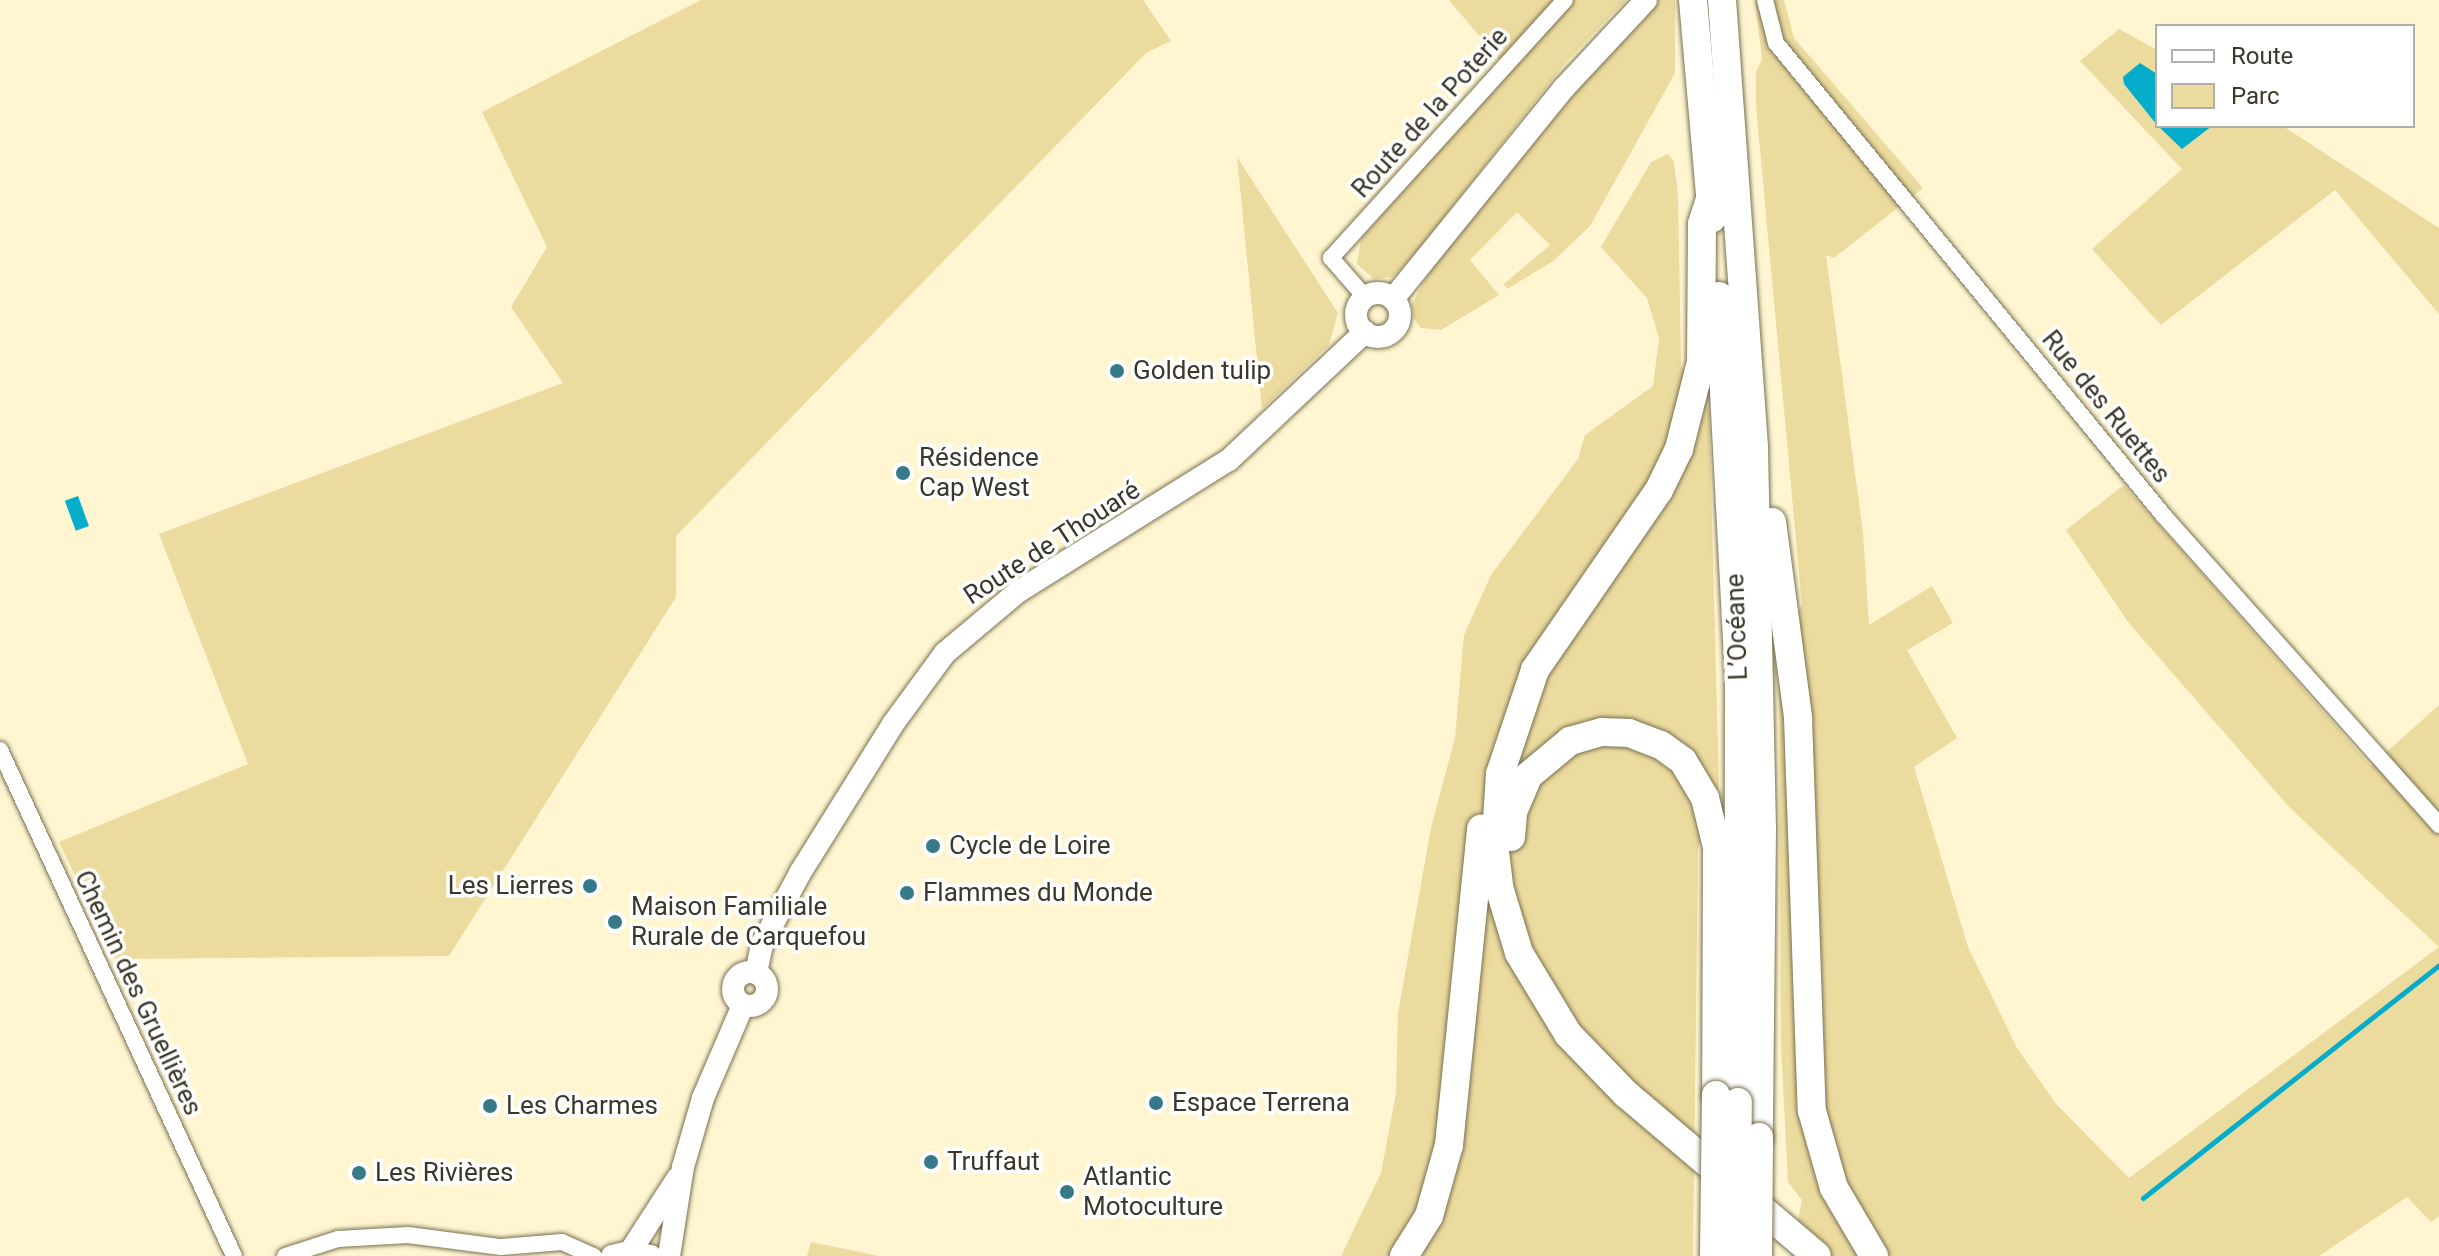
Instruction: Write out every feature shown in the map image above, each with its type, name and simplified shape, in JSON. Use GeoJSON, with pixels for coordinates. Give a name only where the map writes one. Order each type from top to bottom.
{"type":"FeatureCollection","features":[{"type":"Feature","properties":{"kind":"highway","name":"L’Océane"},"geometry":{"type":"LineString","coordinates":[[1693,0],[1736,574],[1727,1098],[1736,1256]]}},
{"type":"Feature","properties":{"kind":"highway","name":"L’Océane"},"geometry":{"type":"LineString","coordinates":[[1722,0],[1754,448],[1762,813],[1758,1256]]}},
{"type":"Feature","properties":{"kind":"highway"},"geometry":{"type":"LineString","coordinates":[[1710,199],[1702,224],[1701,362],[1679,449],[1659,490],[1535,670],[1510,732],[1495,817],[1499,887],[1519,953],[1546,1004],[1590,1059],[1817,1256]]}},
{"type":"Feature","properties":{"kind":"highway"},"geometry":{"type":"LineString","coordinates":[[1754,448],[1769,481],[1798,718],[1812,1111],[1834,1188],[1874,1256]]}},
{"type":"Feature","properties":{"kind":"highway"},"geometry":{"type":"LineString","coordinates":[[1404,1256],[1429,1216],[1449,1145],[1493,759],[1521,680],[1535,670]]}},
{"type":"Feature","properties":{"kind":"highway"},"geometry":{"type":"LineString","coordinates":[[1714,1256],[1727,1098],[1717,847],[1705,798],[1683,761],[1643,736],[1602,732],[1570,741],[1528,776],[1511,830],[1521,912],[1549,979],[1621,1069],[1841,1256]]}},
{"type":"Feature","properties":{"kind":"main road"},"geometry":{"type":"LineString","coordinates":[[1393,299],[1624,21],[1646,0]]}},
{"type":"Feature","properties":{"kind":"main road"},"geometry":{"type":"LineString","coordinates":[[1379,293],[1393,299],[1399,311],[1394,330],[1383,336],[1365,332],[1356,315],[1365,297],[1379,293]]}},
{"type":"Feature","properties":{"kind":"main road","name":"Route de Thouaré"},"geometry":{"type":"LineString","coordinates":[[683,1167],[703,1098],[743,1005],[756,1005],[765,998],[766,983],[756,973],[762,944],[800,873],[893,724],[945,653],[1019,591],[1229,460],[1365,332]]}},
{"type":"Feature","properties":{"kind":"main road"},"geometry":{"type":"LineString","coordinates":[[631,1255],[683,1167]]}},
{"type":"Feature","properties":{"kind":"main road"},"geometry":{"type":"LineString","coordinates":[[669,1256],[683,1167]]}},
{"type":"Feature","properties":{"kind":"street","name":"Route de la Poterie"},"geometry":{"type":"LineString","coordinates":[[1365,297],[1331,258],[1565,0]]}},
{"type":"Feature","properties":{"kind":"street","name":"Rue des Ruettes"},"geometry":{"type":"LineString","coordinates":[[1765,0],[1776,43],[2164,516],[2439,825]]}},
{"type":"Feature","properties":{"kind":"street","name":"Chemin des Gruellières"},"geometry":{"type":"LineString","coordinates":[[0,750],[234,1256]]}},
{"type":"Feature","properties":{"kind":"street"},"geometry":{"type":"LineString","coordinates":[[285,1256],[338,1239],[396,1235],[501,1247],[562,1242],[594,1256]]}},
{"type":"Feature","properties":{"kind":"green space"},"geometry":{"type":"Polygon","coordinates":[[[701,0],[1143,0],[1171,41],[1146,53],[676,536],[676,597],[449,956],[115,959],[59,842],[248,764],[159,534],[563,383],[511,307],[547,247],[482,112],[701,0]]]}},
{"type":"Feature","properties":{"kind":"green space"},"geometry":{"type":"Polygon","coordinates":[[[1449,0],[1626,0],[1566,62],[1411,259],[1392,277],[1374,279],[1357,264],[1361,238],[1510,72],[1449,0]]]}},
{"type":"Feature","properties":{"kind":"green space"},"geometry":{"type":"Polygon","coordinates":[[[1643,0],[1675,0],[1675,73],[1590,226],[1552,262],[1507,289],[1504,284],[1550,245],[1517,212],[1470,260],[1499,295],[1441,330],[1421,328],[1414,319],[1412,304],[1434,263],[1585,81],[1643,21],[1643,0]]]}},
{"type":"Feature","properties":{"kind":"green space"},"geometry":{"type":"Polygon","coordinates":[[[1755,0],[1784,0],[1794,38],[1923,188],[1834,258],[1826,255],[1863,533],[1869,625],[1932,586],[1953,623],[1907,650],[1957,738],[1914,767],[1968,947],[2017,1048],[2056,1104],[2129,1178],[2439,947],[2439,1216],[2431,1222],[2407,1197],[2319,1256],[1791,1256],[1802,1200],[1788,1182],[1781,1046],[1779,652],[1802,605],[1756,106],[1756,72],[1762,59],[1755,0]]]}},
{"type":"Feature","properties":{"kind":"green space"},"geometry":{"type":"Polygon","coordinates":[[[2119,29],[2155,49],[2155,128],[2286,128],[2439,228],[2439,314],[2335,190],[2161,325],[2092,249],[2182,169],[2080,61],[2119,29]]]}},
{"type":"Feature","properties":{"kind":"green space"},"geometry":{"type":"Polygon","coordinates":[[[1668,154],[1674,162],[1678,195],[1681,366],[1709,410],[1719,786],[1698,849],[1693,1256],[1341,1256],[1381,1173],[1396,1093],[1398,1013],[1431,828],[1455,738],[1464,635],[1491,575],[1578,459],[1585,435],[1653,386],[1659,338],[1647,298],[1601,247],[1651,162],[1668,154]]]}},
{"type":"Feature","properties":{"kind":"green space"},"geometry":{"type":"Polygon","coordinates":[[[1237,157],[1338,313],[1329,345],[1262,409],[1237,157]]]}},
{"type":"Feature","properties":{"kind":"green space"},"geometry":{"type":"Polygon","coordinates":[[[2124,485],[2371,766],[2439,705],[2439,947],[2289,807],[2128,622],[2066,530],[2124,485]]]}},
{"type":"Feature","properties":{"kind":"green space"},"geometry":{"type":"Polygon","coordinates":[[[811,1242],[879,1256],[807,1256],[811,1242]]]}},
{"type":"Feature","properties":{"kind":"water"},"geometry":{"type":"Polygon","coordinates":[[[2140,63],[2155,73],[2155,123],[2124,84],[2123,77],[2140,63]]]}},
{"type":"Feature","properties":{"kind":"water"},"geometry":{"type":"Polygon","coordinates":[[[2160,128],[2209,128],[2182,149],[2160,128]]]}},
{"type":"Feature","properties":{"kind":"water"},"geometry":{"type":"Polygon","coordinates":[[[78,496],[89,526],[76,531],[65,501],[78,496]]]}},
{"type":"Feature","properties":{"kind":"waterway"},"geometry":{"type":"LineString","coordinates":[[2143,1198],[2439,965]]}},
{"type":"Feature","properties":{"kind":"place","name":"Golden tulip"},"geometry":{"type":"Point","coordinates":[1117,371]}},
{"type":"Feature","properties":{"kind":"place","name":"Résidence Cap West"},"geometry":{"type":"Point","coordinates":[903,473]}},
{"type":"Feature","properties":{"kind":"place","name":"Cycle de Loire"},"geometry":{"type":"Point","coordinates":[933,846]}},
{"type":"Feature","properties":{"kind":"place","name":"Les Lierres"},"geometry":{"type":"Point","coordinates":[590,886]}},
{"type":"Feature","properties":{"kind":"place","name":"Flammes du Monde"},"geometry":{"type":"Point","coordinates":[907,893]}},
{"type":"Feature","properties":{"kind":"place","name":"Maison Familiale Rurale de Carquefou"},"geometry":{"type":"Point","coordinates":[615,922]}},
{"type":"Feature","properties":{"kind":"place","name":"Espace Terrena"},"geometry":{"type":"Point","coordinates":[1156,1103]}},
{"type":"Feature","properties":{"kind":"place","name":"Les Charmes"},"geometry":{"type":"Point","coordinates":[490,1106]}},
{"type":"Feature","properties":{"kind":"place","name":"Truffaut"},"geometry":{"type":"Point","coordinates":[931,1162]}},
{"type":"Feature","properties":{"kind":"place","name":"Les Rivières"},"geometry":{"type":"Point","coordinates":[359,1173]}},
{"type":"Feature","properties":{"kind":"place","name":"Atlantic Motoculture"},"geometry":{"type":"Point","coordinates":[1067,1192]}}]}
